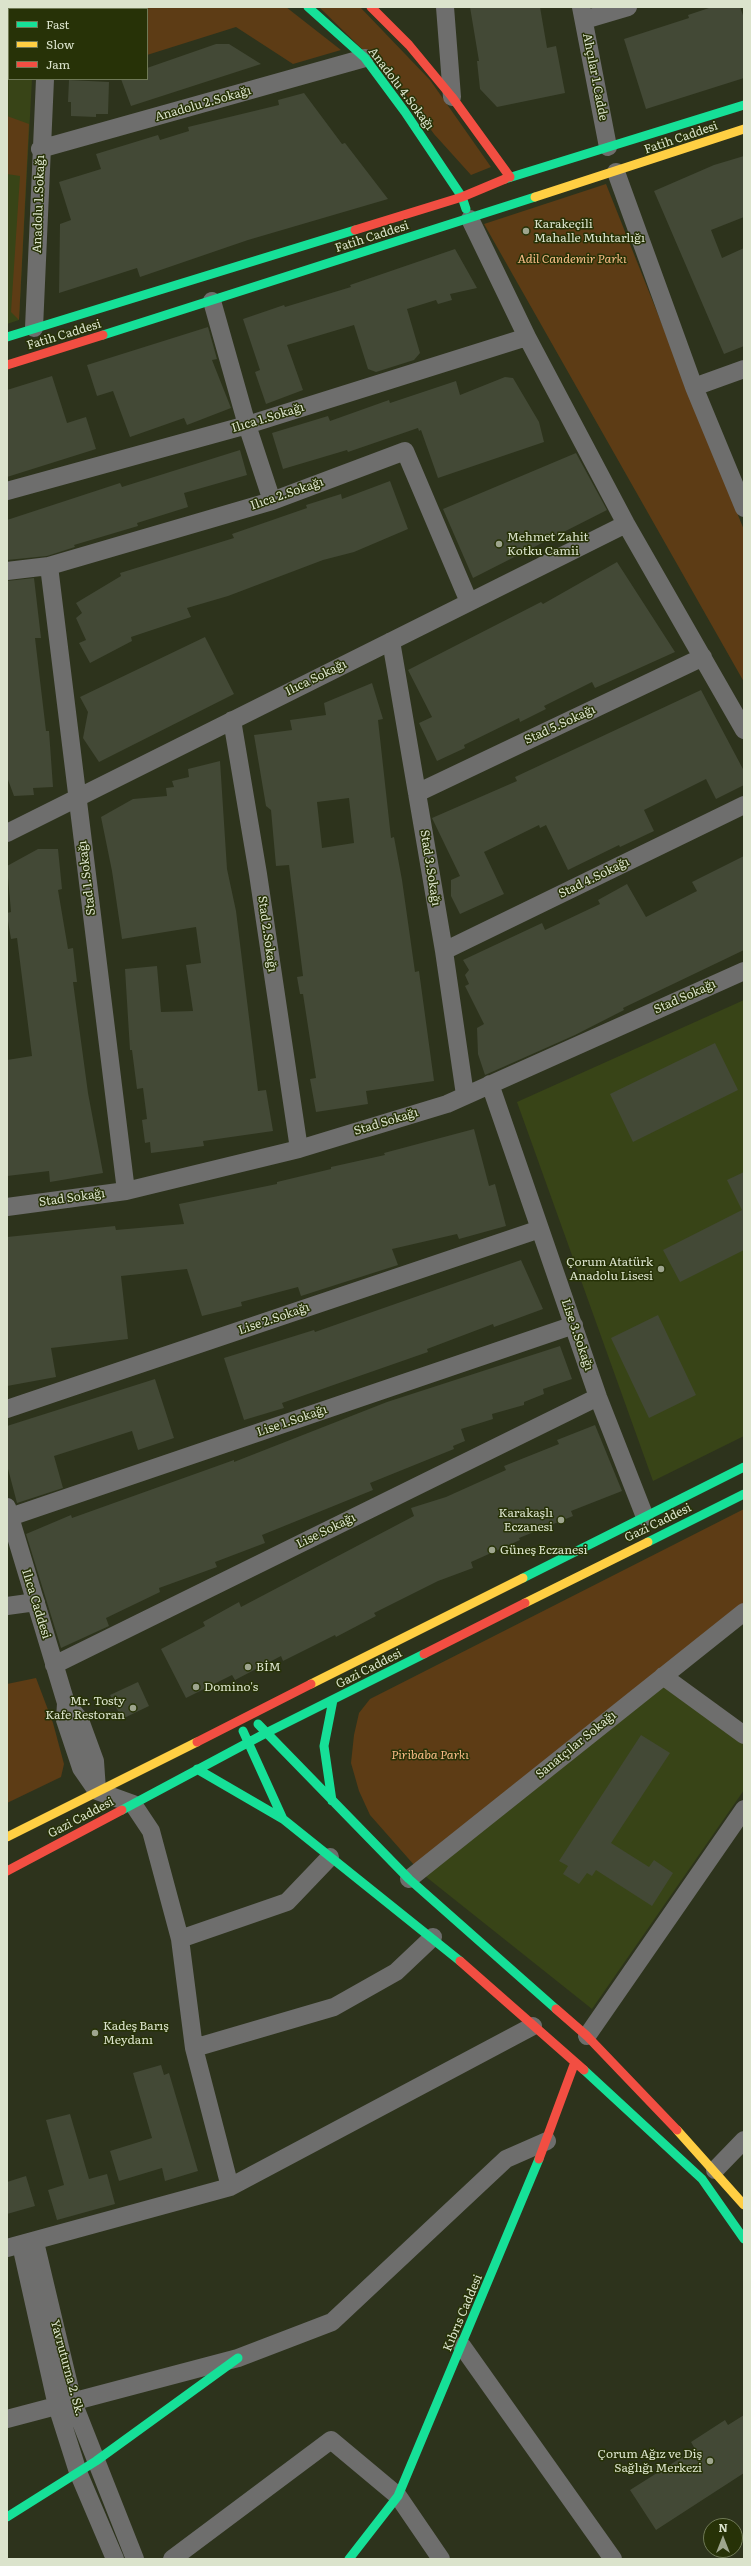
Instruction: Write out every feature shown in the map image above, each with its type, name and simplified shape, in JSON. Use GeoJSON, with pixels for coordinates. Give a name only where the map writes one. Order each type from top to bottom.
{"type":"FeatureCollection","features":[{"type":"Feature","properties":{"kind":"main road","name":"Anadolu 4.Sokağı"},"geometry":{"type":"LineString","coordinates":[[308,7],[365,58],[405,112],[462,197],[470,218]]}},
{"type":"Feature","properties":{"kind":"main road"},"geometry":{"type":"LineString","coordinates":[[371,7],[409,45],[452,97],[510,177]]}},
{"type":"Feature","properties":{"kind":"main road","name":"Fatih Caddesi"},"geometry":{"type":"LineString","coordinates":[[7,337],[462,197],[510,177],[744,105]]}},
{"type":"Feature","properties":{"kind":"main road","name":"Fatih Caddesi"},"geometry":{"type":"LineString","coordinates":[[7,365],[616,172],[744,129]]}},
{"type":"Feature","properties":{"kind":"main road"},"geometry":{"type":"LineString","coordinates":[[608,147],[616,172]]}},
{"type":"Feature","properties":{"kind":"main road","name":"Gazi Caddesi"},"geometry":{"type":"LineString","coordinates":[[7,1837],[744,1467]]}},
{"type":"Feature","properties":{"kind":"main road","name":"Gazi Caddesi"},"geometry":{"type":"LineString","coordinates":[[7,1871],[266,1733],[744,1494]]}},
{"type":"Feature","properties":{"kind":"main road"},"geometry":{"type":"LineString","coordinates":[[332,1801],[324,1746],[333,1700]]}},
{"type":"Feature","properties":{"kind":"main road"},"geometry":{"type":"LineString","coordinates":[[251,1715],[266,1733],[409,1879],[587,2036],[715,2170],[744,2205]]}},
{"type":"Feature","properties":{"kind":"main road"},"geometry":{"type":"LineString","coordinates":[[238,1721],[283,1819]]}},
{"type":"Feature","properties":{"kind":"main road"},"geometry":{"type":"LineString","coordinates":[[197,1769],[283,1819],[432,1937],[575,2062],[702,2179],[744,2239]]}},
{"type":"Feature","properties":{"kind":"main road","name":"Kıbrıs Caddesi"},"geometry":{"type":"LineString","coordinates":[[349,2559],[398,2496],[547,2141],[575,2062]]}},
{"type":"Feature","properties":{"kind":"main road"},"geometry":{"type":"LineString","coordinates":[[7,2517],[96,2461],[238,2358]]}},
{"type":"Feature","properties":{"kind":"street"},"geometry":{"type":"LineString","coordinates":[[445,7],[452,97]]}},
{"type":"Feature","properties":{"kind":"street"},"geometry":{"type":"LineString","coordinates":[[583,14],[628,7]]}},
{"type":"Feature","properties":{"kind":"street","name":"Ahçılar 1.Cadde"},"geometry":{"type":"LineString","coordinates":[[583,14],[608,147]]}},
{"type":"Feature","properties":{"kind":"street","name":"Anadolu 2.Sokağı"},"geometry":{"type":"LineString","coordinates":[[40,149],[365,58]]}},
{"type":"Feature","properties":{"kind":"street","name":"Anadolu 1.Sokağı"},"geometry":{"type":"LineString","coordinates":[[34,328],[40,149],[45,80]]}},
{"type":"Feature","properties":{"kind":"street"},"geometry":{"type":"LineString","coordinates":[[616,172],[694,387],[744,508]]}},
{"type":"Feature","properties":{"kind":"street"},"geometry":{"type":"LineString","coordinates":[[470,218],[527,337],[626,524],[744,730]]}},
{"type":"Feature","properties":{"kind":"street"},"geometry":{"type":"LineString","coordinates":[[212,301],[247,425],[272,501]]}},
{"type":"Feature","properties":{"kind":"street","name":"Ilıca 1.Sokağı"},"geometry":{"type":"LineString","coordinates":[[7,491],[247,425],[527,337]]}},
{"type":"Feature","properties":{"kind":"street"},"geometry":{"type":"LineString","coordinates":[[694,387],[744,369]]}},
{"type":"Feature","properties":{"kind":"street","name":"Ilıca 2.Sokağı"},"geometry":{"type":"LineString","coordinates":[[7,571],[49,566],[272,501],[405,451],[469,602]]}},
{"type":"Feature","properties":{"kind":"street","name":"Ilıca Sokağı"},"geometry":{"type":"LineString","coordinates":[[7,834],[78,800],[232,720],[626,524]]}},
{"type":"Feature","properties":{"kind":"street","name":"Stad 1.Sokağı"},"geometry":{"type":"LineString","coordinates":[[49,566],[126,1191]]}},
{"type":"Feature","properties":{"kind":"street","name":"Stad 3.Sokağı"},"geometry":{"type":"LineString","coordinates":[[391,641],[444,951],[465,1095]]}},
{"type":"Feature","properties":{"kind":"street","name":"Stad 5.Sokağı"},"geometry":{"type":"LineString","coordinates":[[417,792],[703,657]]}},
{"type":"Feature","properties":{"kind":"street","name":"Stad 2.Sokağı"},"geometry":{"type":"LineString","coordinates":[[232,720],[258,874],[299,1149]]}},
{"type":"Feature","properties":{"kind":"street","name":"Stad 4.Sokağı"},"geometry":{"type":"LineString","coordinates":[[444,951],[744,805]]}},
{"type":"Feature","properties":{"kind":"street","name":"Stad Sokağı"},"geometry":{"type":"LineString","coordinates":[[7,1207],[126,1191],[299,1149],[447,1104],[744,971]]}},
{"type":"Feature","properties":{"kind":"street","name":"Lise 3.Sokağı"},"geometry":{"type":"LineString","coordinates":[[490,1084],[598,1398],[645,1517]]}},
{"type":"Feature","properties":{"kind":"street","name":"Lise 2.Sokağı"},"geometry":{"type":"LineString","coordinates":[[7,1409],[540,1229]]}},
{"type":"Feature","properties":{"kind":"street","name":"Lise 1.Sokağı"},"geometry":{"type":"LineString","coordinates":[[8,1511],[574,1325]]}},
{"type":"Feature","properties":{"kind":"street","name":"Lise Sokağı"},"geometry":{"type":"LineString","coordinates":[[54,1665],[598,1398]]}},
{"type":"Feature","properties":{"kind":"street","name":"Ilıca Caddesi"},"geometry":{"type":"LineString","coordinates":[[8,1511],[66,1703],[65,1720],[81,1768],[97,1791]]}},
{"type":"Feature","properties":{"kind":"street"},"geometry":{"type":"LineString","coordinates":[[7,1606],[36,1602]]}},
{"type":"Feature","properties":{"kind":"street","name":"Sanatçılar Sokağı"},"geometry":{"type":"LineString","coordinates":[[409,1879],[744,1612]]}},
{"type":"Feature","properties":{"kind":"street"},"geometry":{"type":"LineString","coordinates":[[663,1676],[744,1736]]}},
{"type":"Feature","properties":{"kind":"street"},"geometry":{"type":"LineString","coordinates":[[97,1791],[133,1804],[151,1831],[180,1939],[194,2048],[230,2187]]}},
{"type":"Feature","properties":{"kind":"street"},"geometry":{"type":"LineString","coordinates":[[587,2036],[744,1809]]}},
{"type":"Feature","properties":{"kind":"street"},"geometry":{"type":"LineString","coordinates":[[180,1939],[287,1902],[330,1857]]}},
{"type":"Feature","properties":{"kind":"street"},"geometry":{"type":"LineString","coordinates":[[194,2048],[334,2007],[396,1972],[432,1937]]}},
{"type":"Feature","properties":{"kind":"street"},"geometry":{"type":"LineString","coordinates":[[21,2245],[230,2187],[533,2026]]}},
{"type":"Feature","properties":{"kind":"street"},"geometry":{"type":"LineString","coordinates":[[715,2170],[744,2140]]}},
{"type":"Feature","properties":{"kind":"street"},"geometry":{"type":"LineString","coordinates":[[7,2419],[238,2358],[332,2322],[506,2159],[547,2141]]}},
{"type":"Feature","properties":{"kind":"street","name":"Yavruturna 2. Sk."},"geometry":{"type":"LineString","coordinates":[[21,2245],[65,2404],[78,2472],[115,2559]]}},
{"type":"Feature","properties":{"kind":"street"},"geometry":{"type":"LineString","coordinates":[[462,2346],[613,2559]]}},
{"type":"Feature","properties":{"kind":"street","name":"Yavruturna 2. Sk."},"geometry":{"type":"LineString","coordinates":[[65,2404],[96,2461],[135,2559]]}},
{"type":"Feature","properties":{"kind":"street"},"geometry":{"type":"LineString","coordinates":[[172,2559],[330,2440],[398,2496],[441,2559]]}},
{"type":"Feature","properties":{"kind":"shaded area"},"geometry":{"type":"Polygon","coordinates":[[[7,7],[37,7],[8,8],[8,80],[32,80],[19,320],[7,324],[7,7]]]}},
{"type":"Feature","properties":{"kind":"shaded area","name":"Çorum Atatürk Anadolu Lisesi"},"geometry":{"type":"Polygon","coordinates":[[[744,1000],[744,1436],[653,1481],[517,1102],[744,1000]]]}},
{"type":"Feature","properties":{"kind":"shaded area"},"geometry":{"type":"Polygon","coordinates":[[[663,1681],[744,1742],[744,1790],[592,2009],[425,1876],[663,1681]]]}},
{"type":"Feature","properties":{"kind":"green space"},"geometry":{"type":"Polygon","coordinates":[[[286,7],[341,50],[293,64],[236,27],[148,55],[148,8],[125,8],[286,7]]]}},
{"type":"Feature","properties":{"kind":"green space"},"geometry":{"type":"Polygon","coordinates":[[[319,7],[360,7],[430,80],[491,167],[471,175],[434,134],[398,84],[319,7]]]}},
{"type":"Feature","properties":{"kind":"green space"},"geometry":{"type":"Polygon","coordinates":[[[7,116],[29,124],[19,320],[11,312],[20,176],[7,174],[7,116]]]}},
{"type":"Feature","properties":{"kind":"green space","name":"Adil Candemir Parkı"},"geometry":{"type":"Polygon","coordinates":[[[606,184],[744,530],[744,682],[484,224],[606,184]]]}},
{"type":"Feature","properties":{"kind":"green space","name":"Piribaba Parkı"},"geometry":{"type":"Polygon","coordinates":[[[744,1509],[744,1604],[415,1866],[370,1815],[359,1791],[351,1763],[354,1735],[359,1713],[370,1699],[744,1509]]]}},
{"type":"Feature","properties":{"kind":"green space"},"geometry":{"type":"Polygon","coordinates":[[[36,1678],[53,1723],[64,1764],[61,1777],[7,1803],[7,1684],[36,1678]]]}},
{"type":"Feature","properties":{"kind":"building"},"geometry":{"type":"Polygon","coordinates":[[[470,7],[540,7],[547,48],[556,46],[565,93],[497,107],[480,89],[477,61],[479,61],[470,7]]]}},
{"type":"Feature","properties":{"kind":"building"},"geometry":{"type":"Polygon","coordinates":[[[712,7],[740,7],[744,18],[744,78],[646,109],[624,39],[689,18],[688,15],[712,7]]]}},
{"type":"Feature","properties":{"kind":"building"},"geometry":{"type":"Polygon","coordinates":[[[216,44],[229,44],[261,64],[131,106],[121,80],[148,80],[148,68],[216,44]]]}},
{"type":"Feature","properties":{"kind":"building"},"geometry":{"type":"Polygon","coordinates":[[[69,80],[109,82],[108,114],[96,114],[96,117],[71,116],[71,102],[68,102],[69,80]]]}},
{"type":"Feature","properties":{"kind":"building"},"geometry":{"type":"Polygon","coordinates":[[[304,93],[342,144],[345,143],[388,199],[248,240],[140,277],[137,268],[59,293],[60,224],[71,220],[59,182],[101,169],[96,154],[158,135],[160,140],[189,131],[188,127],[279,105],[278,100],[304,93]]]}},
{"type":"Feature","properties":{"kind":"building"},"geometry":{"type":"Polygon","coordinates":[[[744,156],[744,217],[711,230],[722,258],[744,248],[744,346],[724,354],[654,191],[714,165],[744,156]]]}},
{"type":"Feature","properties":{"kind":"building"},"geometry":{"type":"Polygon","coordinates":[[[455,249],[477,288],[450,294],[452,300],[438,304],[436,300],[407,309],[420,353],[414,360],[376,372],[368,369],[354,325],[287,345],[303,390],[266,404],[255,372],[260,370],[243,319],[284,305],[285,307],[351,287],[350,285],[455,249]]]}},
{"type":"Feature","properties":{"kind":"building"},"geometry":{"type":"Polygon","coordinates":[[[208,327],[217,359],[212,360],[231,408],[187,425],[184,418],[130,437],[113,391],[97,396],[87,365],[208,327]]]}},
{"type":"Feature","properties":{"kind":"building"},"geometry":{"type":"Polygon","coordinates":[[[52,376],[67,423],[86,417],[96,449],[7,477],[7,390],[52,376]]]}},
{"type":"Feature","properties":{"kind":"building"},"geometry":{"type":"Polygon","coordinates":[[[505,377],[513,378],[539,422],[544,442],[438,478],[421,430],[419,431],[418,428],[348,452],[347,450],[283,469],[272,433],[328,416],[330,421],[389,400],[390,403],[456,381],[460,395],[505,377]]]}},
{"type":"Feature","properties":{"kind":"building"},"geometry":{"type":"Polygon","coordinates":[[[240,450],[247,475],[184,493],[188,507],[137,523],[138,526],[74,545],[75,547],[47,556],[7,560],[7,520],[120,483],[122,487],[240,450]]]}},
{"type":"Feature","properties":{"kind":"building","name":"Mehmet Zahit Kotku Camii"},"geometry":{"type":"Polygon","coordinates":[[[576,453],[607,510],[473,578],[443,509],[576,453]]]}},
{"type":"Feature","properties":{"kind":"building"},"geometry":{"type":"Polygon","coordinates":[[[390,481],[408,529],[354,552],[323,560],[228,596],[187,608],[191,617],[131,637],[132,641],[90,663],[79,643],[86,640],[76,618],[82,613],[76,603],[121,576],[120,573],[234,538],[232,534],[307,508],[306,505],[341,494],[342,499],[390,481]]]}},
{"type":"Feature","properties":{"kind":"building"},"geometry":{"type":"Polygon","coordinates":[[[617,562],[675,652],[595,688],[592,682],[544,706],[546,709],[520,722],[519,718],[464,745],[465,748],[437,761],[419,723],[432,717],[408,670],[541,602],[543,604],[617,562]]]}},
{"type":"Feature","properties":{"kind":"building"},"geometry":{"type":"Polygon","coordinates":[[[34,578],[41,638],[35,638],[46,731],[49,731],[53,787],[33,788],[34,795],[14,796],[7,777],[7,581],[34,578]]]}},
{"type":"Feature","properties":{"kind":"building"},"geometry":{"type":"Polygon","coordinates":[[[205,637],[234,694],[99,762],[83,738],[88,712],[80,697],[205,637]]]}},
{"type":"Feature","properties":{"kind":"building"},"geometry":{"type":"Polygon","coordinates":[[[372,683],[383,719],[378,720],[391,838],[394,837],[402,880],[415,972],[419,971],[434,1081],[366,1091],[368,1104],[316,1112],[310,1079],[316,1078],[303,994],[300,994],[297,977],[303,976],[289,865],[276,866],[271,810],[266,806],[254,735],[292,730],[290,720],[326,715],[324,703],[372,683]],[[349,798],[317,802],[322,848],[354,843],[349,798]]]}},
{"type":"Feature","properties":{"kind":"building"},"geometry":{"type":"Polygon","coordinates":[[[701,690],[744,771],[744,785],[716,799],[706,779],[644,810],[654,831],[620,847],[619,845],[568,870],[546,825],[540,828],[539,825],[484,852],[504,894],[460,914],[451,896],[451,880],[460,876],[432,818],[517,781],[515,777],[701,690]]]}},
{"type":"Feature","properties":{"kind":"building"},"geometry":{"type":"Polygon","coordinates":[[[220,761],[227,869],[236,911],[258,1091],[266,1090],[273,1131],[203,1141],[204,1146],[151,1153],[150,1142],[145,1143],[142,1120],[147,1119],[143,1088],[137,1089],[132,1050],[130,1050],[125,969],[157,966],[161,1012],[193,1011],[186,965],[201,963],[196,927],[122,939],[112,871],[101,817],[133,799],[167,796],[166,788],[174,787],[172,781],[189,777],[188,769],[220,761]]]}},
{"type":"Feature","properties":{"kind":"building"},"geometry":{"type":"Polygon","coordinates":[[[38,849],[58,849],[62,889],[58,890],[68,949],[73,948],[77,982],[73,982],[88,1093],[103,1173],[50,1182],[49,1171],[7,1176],[7,1060],[32,1056],[17,938],[11,939],[7,915],[7,913],[11,912],[7,866],[38,849]]]}},
{"type":"Feature","properties":{"kind":"building"},"geometry":{"type":"Polygon","coordinates":[[[744,856],[744,950],[623,1008],[624,1010],[575,1035],[485,1075],[478,1054],[477,1028],[484,1024],[465,986],[469,984],[465,975],[469,970],[463,960],[542,923],[545,930],[600,904],[598,900],[627,884],[646,917],[697,891],[692,882],[744,856]]]}},
{"type":"Feature","properties":{"kind":"building"},"geometry":{"type":"Polygon","coordinates":[[[715,1043],[738,1090],[633,1142],[610,1094],[715,1043]]]}},
{"type":"Feature","properties":{"kind":"building"},"geometry":{"type":"Polygon","coordinates":[[[474,1129],[489,1186],[495,1184],[506,1226],[459,1239],[457,1234],[392,1249],[398,1265],[301,1296],[298,1287],[241,1302],[242,1306],[202,1316],[187,1269],[121,1276],[128,1339],[51,1348],[56,1377],[7,1386],[7,1237],[115,1226],[116,1230],[184,1224],[179,1204],[277,1184],[277,1182],[331,1169],[331,1167],[385,1155],[384,1153],[474,1129]]]}},
{"type":"Feature","properties":{"kind":"building"},"geometry":{"type":"Polygon","coordinates":[[[744,1172],[744,1250],[680,1282],[663,1250],[742,1210],[727,1180],[744,1172]]]}},
{"type":"Feature","properties":{"kind":"building"},"geometry":{"type":"Polygon","coordinates":[[[521,1260],[543,1309],[494,1327],[493,1324],[427,1349],[428,1352],[282,1403],[284,1408],[244,1420],[224,1358],[314,1330],[315,1332],[521,1260]]]}},
{"type":"Feature","properties":{"kind":"building"},"geometry":{"type":"Polygon","coordinates":[[[658,1315],[696,1395],[649,1418],[611,1338],[658,1315]]]}},
{"type":"Feature","properties":{"kind":"building"},"geometry":{"type":"Polygon","coordinates":[[[560,1346],[572,1379],[543,1389],[544,1394],[524,1402],[524,1405],[492,1414],[493,1419],[461,1429],[465,1441],[453,1446],[454,1449],[370,1483],[373,1490],[262,1535],[265,1543],[215,1562],[217,1567],[159,1588],[160,1592],[106,1618],[109,1626],[61,1648],[26,1534],[71,1515],[72,1518],[234,1460],[234,1462],[387,1402],[560,1346]]]}},
{"type":"Feature","properties":{"kind":"building"},"geometry":{"type":"Polygon","coordinates":[[[155,1379],[174,1438],[138,1450],[132,1431],[54,1456],[63,1488],[17,1503],[7,1465],[7,1426],[155,1379]]]}},
{"type":"Feature","properties":{"kind":"building"},"geometry":{"type":"Polygon","coordinates":[[[595,1425],[622,1491],[571,1511],[573,1516],[519,1538],[520,1540],[471,1562],[473,1568],[438,1581],[374,1613],[376,1616],[336,1637],[335,1635],[283,1661],[281,1656],[235,1680],[232,1675],[186,1698],[161,1649],[205,1626],[203,1622],[239,1602],[241,1607],[414,1516],[411,1508],[446,1497],[506,1470],[504,1466],[559,1444],[557,1440],[595,1425]]]}},
{"type":"Feature","properties":{"kind":"building"},"geometry":{"type":"Polygon","coordinates":[[[138,1682],[149,1706],[122,1719],[110,1695],[138,1682]]]}},
{"type":"Feature","properties":{"kind":"building"},"geometry":{"type":"Polygon","coordinates":[[[641,1735],[670,1753],[611,1843],[649,1867],[654,1860],[673,1873],[652,1906],[596,1870],[592,1876],[587,1873],[579,1884],[563,1874],[568,1866],[559,1861],[641,1735]]]}},
{"type":"Feature","properties":{"kind":"building"},"geometry":{"type":"Polygon","coordinates":[[[161,2065],[164,2075],[169,2073],[198,2171],[165,2181],[162,2168],[119,2181],[110,2151],[152,2138],[133,2073],[161,2065]]]}},
{"type":"Feature","properties":{"kind":"building"},"geometry":{"type":"Polygon","coordinates":[[[70,2114],[89,2179],[107,2174],[115,2204],[57,2220],[48,2190],[64,2185],[46,2120],[70,2114]]]}},
{"type":"Feature","properties":{"kind":"building"},"geometry":{"type":"Polygon","coordinates":[[[26,2176],[35,2206],[7,2214],[7,2182],[26,2176]]]}},
{"type":"Feature","properties":{"kind":"building","name":"Çorum Ağız ve Diş Sağlığı Merkezi"},"geometry":{"type":"Polygon","coordinates":[[[744,2415],[744,2473],[656,2530],[630,2490],[695,2449],[691,2442],[725,2420],[728,2425],[744,2415]]]}},
{"type":"Feature","properties":{"kind":"traffic: fast"},"geometry":{"type":"LineString","coordinates":[[308,7],[365,58],[405,112],[462,197],[466,209]]}},
{"type":"Feature","properties":{"kind":"traffic: fast"},"geometry":{"type":"LineString","coordinates":[[505,179],[744,105]]}},
{"type":"Feature","properties":{"kind":"traffic: fast"},"geometry":{"type":"LineString","coordinates":[[103,335],[535,197]]}},
{"type":"Feature","properties":{"kind":"traffic: fast"},"geometry":{"type":"LineString","coordinates":[[7,337],[355,230]]}},
{"type":"Feature","properties":{"kind":"traffic: fast"},"geometry":{"type":"LineString","coordinates":[[523,1578],[744,1467]]}},
{"type":"Feature","properties":{"kind":"traffic: fast"},"geometry":{"type":"LineString","coordinates":[[648,1542],[744,1494]]}},
{"type":"Feature","properties":{"kind":"traffic: fast"},"geometry":{"type":"LineString","coordinates":[[122,1810],[266,1733],[424,1654]]}},
{"type":"Feature","properties":{"kind":"traffic: fast"},"geometry":{"type":"LineString","coordinates":[[332,1801],[324,1746],[333,1700]]}},
{"type":"Feature","properties":{"kind":"traffic: fast"},"geometry":{"type":"LineString","coordinates":[[258,1724],[409,1879],[556,2009]]}},
{"type":"Feature","properties":{"kind":"traffic: fast"},"geometry":{"type":"LineString","coordinates":[[243,1731],[283,1819]]}},
{"type":"Feature","properties":{"kind":"traffic: fast"},"geometry":{"type":"LineString","coordinates":[[197,1769],[283,1819],[460,1961]]}},
{"type":"Feature","properties":{"kind":"traffic: fast"},"geometry":{"type":"LineString","coordinates":[[584,2070],[702,2179],[744,2239]]}},
{"type":"Feature","properties":{"kind":"traffic: fast"},"geometry":{"type":"LineString","coordinates":[[349,2559],[398,2496],[539,2159]]}},
{"type":"Feature","properties":{"kind":"traffic: fast"},"geometry":{"type":"LineString","coordinates":[[7,2517],[96,2461],[238,2358]]}},
{"type":"Feature","properties":{"kind":"traffic: slow"},"geometry":{"type":"LineString","coordinates":[[535,197],[744,129]]}},
{"type":"Feature","properties":{"kind":"traffic: slow"},"geometry":{"type":"LineString","coordinates":[[525,1603],[648,1542]]}},
{"type":"Feature","properties":{"kind":"traffic: slow"},"geometry":{"type":"LineString","coordinates":[[311,1684],[523,1578]]}},
{"type":"Feature","properties":{"kind":"traffic: slow"},"geometry":{"type":"LineString","coordinates":[[7,1837],[197,1742]]}},
{"type":"Feature","properties":{"kind":"traffic: slow"},"geometry":{"type":"LineString","coordinates":[[677,2130],[744,2205]]}},
{"type":"Feature","properties":{"kind":"traffic: jam"},"geometry":{"type":"LineString","coordinates":[[371,7],[409,45],[452,97],[510,177]]}},
{"type":"Feature","properties":{"kind":"traffic: jam"},"geometry":{"type":"LineString","coordinates":[[355,230],[462,197],[505,179]]}},
{"type":"Feature","properties":{"kind":"traffic: jam"},"geometry":{"type":"LineString","coordinates":[[7,365],[103,335]]}},
{"type":"Feature","properties":{"kind":"traffic: jam"},"geometry":{"type":"LineString","coordinates":[[424,1654],[525,1603]]}},
{"type":"Feature","properties":{"kind":"traffic: jam"},"geometry":{"type":"LineString","coordinates":[[197,1742],[311,1684]]}},
{"type":"Feature","properties":{"kind":"traffic: jam"},"geometry":{"type":"LineString","coordinates":[[7,1871],[122,1810]]}},
{"type":"Feature","properties":{"kind":"traffic: jam"},"geometry":{"type":"LineString","coordinates":[[460,1961],[584,2070]]}},
{"type":"Feature","properties":{"kind":"traffic: jam"},"geometry":{"type":"LineString","coordinates":[[556,2009],[587,2036],[677,2130]]}},
{"type":"Feature","properties":{"kind":"traffic: jam"},"geometry":{"type":"LineString","coordinates":[[539,2159],[575,2062]]}},
{"type":"Feature","properties":{"kind":"place","name":"Karakeçili Mahalle Muhtarlığı"},"geometry":{"type":"Point","coordinates":[526,231]}},
{"type":"Feature","properties":{"kind":"place","name":"Mehmet Zahit Kotku Camii"},"geometry":{"type":"Point","coordinates":[499,544]}},
{"type":"Feature","properties":{"kind":"place","name":"Çorum Atatürk Anadolu Lisesi"},"geometry":{"type":"Point","coordinates":[661,1269]}},
{"type":"Feature","properties":{"kind":"place","name":"Karakaşlı Eczanesi"},"geometry":{"type":"Point","coordinates":[561,1520]}},
{"type":"Feature","properties":{"kind":"place","name":"Güneş Eczanesi"},"geometry":{"type":"Point","coordinates":[492,1550]}},
{"type":"Feature","properties":{"kind":"place","name":"BİM"},"geometry":{"type":"Point","coordinates":[248,1667]}},
{"type":"Feature","properties":{"kind":"place","name":"Domino's"},"geometry":{"type":"Point","coordinates":[196,1687]}},
{"type":"Feature","properties":{"kind":"place","name":"Mr. Tosty Kafe Restoran"},"geometry":{"type":"Point","coordinates":[133,1708]}},
{"type":"Feature","properties":{"kind":"place","name":"Kadeş Barış Meydanı"},"geometry":{"type":"Point","coordinates":[95,2033]}},
{"type":"Feature","properties":{"kind":"place","name":"Çorum Ağız ve Diş Sağlığı Merkezi"},"geometry":{"type":"Point","coordinates":[710,2461]}}]}
